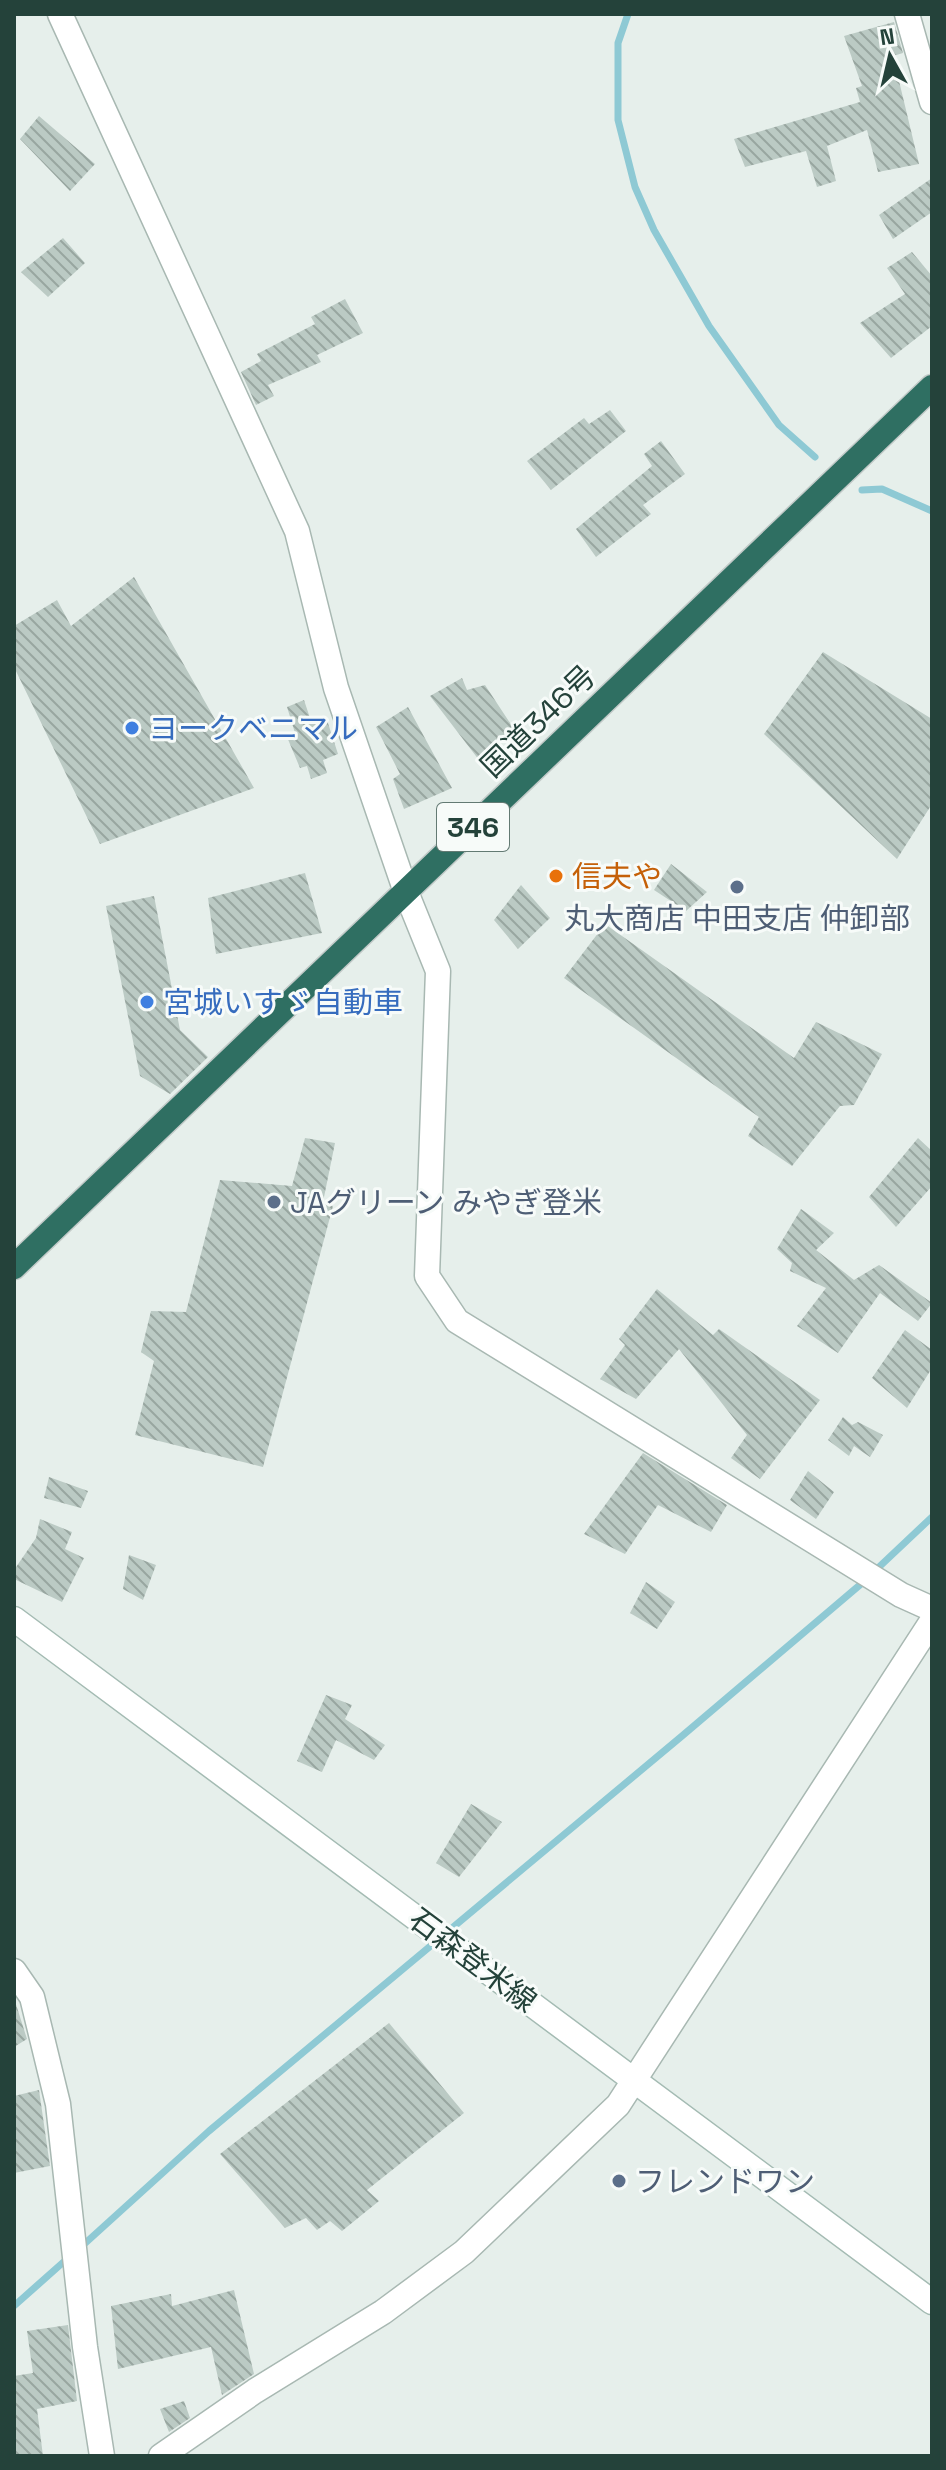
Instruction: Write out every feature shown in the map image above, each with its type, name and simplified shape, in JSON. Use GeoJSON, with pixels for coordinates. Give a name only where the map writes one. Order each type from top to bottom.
{"type":"FeatureCollection","features":[{"type":"Feature","properties":{"kind":"highway","name":"国道346号"},"geometry":{"type":"LineString","coordinates":[[14,1267],[932,387]]}},
{"type":"Feature","properties":{"kind":"street"},"geometry":{"type":"LineString","coordinates":[[60,14],[297,531],[336,688],[406,892],[438,971],[427,1276],[457,1321],[901,1595],[932,1609]]}},
{"type":"Feature","properties":{"kind":"street"},"geometry":{"type":"LineString","coordinates":[[907,14],[932,102]]}},
{"type":"Feature","properties":{"kind":"street","name":"石森登米線"},"geometry":{"type":"LineString","coordinates":[[14,1619],[932,2302]]}},
{"type":"Feature","properties":{"kind":"street"},"geometry":{"type":"LineString","coordinates":[[161,2456],[255,2391],[383,2312],[464,2252],[618,2105],[932,1621]]}},
{"type":"Feature","properties":{"kind":"street"},"geometry":{"type":"LineString","coordinates":[[14,1971],[32,1997],[58,2104],[85,2347],[102,2456]]}},
{"type":"Feature","properties":{"kind":"building"},"geometry":{"type":"Polygon","coordinates":[[[894,22],[903,53],[893,56],[919,164],[878,172],[867,130],[827,146],[836,181],[817,187],[806,151],[745,167],[734,139],[860,102],[856,88],[862,86],[844,36],[894,22]]]}},
{"type":"Feature","properties":{"kind":"building"},"geometry":{"type":"Polygon","coordinates":[[[39,116],[95,164],[70,191],[20,139],[39,116]]]}},
{"type":"Feature","properties":{"kind":"building"},"geometry":{"type":"Polygon","coordinates":[[[932,178],[932,212],[893,239],[879,215],[932,178]]]}},
{"type":"Feature","properties":{"kind":"building"},"geometry":{"type":"Polygon","coordinates":[[[63,238],[85,263],[48,297],[21,272],[63,238]]]}},
{"type":"Feature","properties":{"kind":"building"},"geometry":{"type":"Polygon","coordinates":[[[912,252],[932,276],[932,326],[891,358],[860,323],[905,294],[887,268],[912,252]]]}},
{"type":"Feature","properties":{"kind":"building"},"geometry":{"type":"Polygon","coordinates":[[[345,299],[363,333],[317,355],[321,362],[268,385],[274,396],[256,405],[241,372],[261,361],[257,354],[315,324],[311,317],[345,299]]]}},
{"type":"Feature","properties":{"kind":"building"},"geometry":{"type":"Polygon","coordinates":[[[610,410],[626,431],[551,490],[527,461],[584,418],[589,424],[610,410]]]}},
{"type":"Feature","properties":{"kind":"building"},"geometry":{"type":"Polygon","coordinates":[[[661,441],[685,474],[643,505],[651,514],[596,557],[576,529],[652,466],[644,454],[661,441]]]}},
{"type":"Feature","properties":{"kind":"building","name":"ヨークベニマル"},"geometry":{"type":"Polygon","coordinates":[[[134,577],[254,788],[100,844],[14,667],[14,626],[57,600],[71,626],[134,577]]]}},
{"type":"Feature","properties":{"kind":"building"},"geometry":{"type":"Polygon","coordinates":[[[823,652],[932,719],[932,804],[897,859],[764,734],[823,652]]]}},
{"type":"Feature","properties":{"kind":"building"},"geometry":{"type":"Polygon","coordinates":[[[462,678],[467,690],[485,685],[516,732],[479,760],[430,696],[462,678]]]}},
{"type":"Feature","properties":{"kind":"building"},"geometry":{"type":"Polygon","coordinates":[[[304,700],[312,724],[326,717],[338,754],[323,760],[327,773],[311,779],[307,766],[300,768],[287,737],[295,733],[287,707],[304,700]]]}},
{"type":"Feature","properties":{"kind":"building"},"geometry":{"type":"Polygon","coordinates":[[[408,707],[452,788],[404,809],[393,779],[400,774],[376,727],[408,707]]]}},
{"type":"Feature","properties":{"kind":"building"},"geometry":{"type":"Polygon","coordinates":[[[671,864],[707,892],[686,911],[654,890],[671,864]]]}},
{"type":"Feature","properties":{"kind":"building"},"geometry":{"type":"Polygon","coordinates":[[[305,873],[322,933],[216,954],[208,898],[305,873]]]}},
{"type":"Feature","properties":{"kind":"building"},"geometry":{"type":"Polygon","coordinates":[[[521,885],[550,918],[518,949],[494,920],[521,885]]]}},
{"type":"Feature","properties":{"kind":"building"},"geometry":{"type":"Polygon","coordinates":[[[154,896],[180,1030],[208,1057],[170,1094],[140,1076],[106,906],[154,896]]]}},
{"type":"Feature","properties":{"kind":"building"},"geometry":{"type":"Polygon","coordinates":[[[605,924],[794,1058],[816,1022],[882,1054],[854,1105],[840,1106],[792,1166],[748,1136],[759,1117],[564,978],[605,924]]]}},
{"type":"Feature","properties":{"kind":"building"},"geometry":{"type":"Polygon","coordinates":[[[305,1138],[335,1143],[323,1202],[333,1206],[263,1467],[135,1435],[154,1361],[141,1352],[151,1311],[186,1312],[220,1180],[292,1186],[305,1138]]]}},
{"type":"Feature","properties":{"kind":"building"},"geometry":{"type":"Polygon","coordinates":[[[918,1138],[932,1151],[932,1186],[896,1227],[869,1197],[918,1138]]]}},
{"type":"Feature","properties":{"kind":"building"},"geometry":{"type":"Polygon","coordinates":[[[801,1209],[834,1233],[816,1250],[854,1280],[879,1265],[932,1303],[918,1321],[880,1293],[838,1353],[797,1326],[826,1288],[790,1271],[792,1263],[777,1249],[801,1209]]]}},
{"type":"Feature","properties":{"kind":"building"},"geometry":{"type":"Polygon","coordinates":[[[657,1289],[713,1335],[719,1329],[820,1400],[760,1479],[731,1458],[747,1435],[679,1349],[636,1399],[600,1379],[625,1345],[619,1339],[657,1289]]]}},
{"type":"Feature","properties":{"kind":"building"},"geometry":{"type":"Polygon","coordinates":[[[905,1330],[932,1350],[932,1368],[907,1408],[872,1378],[905,1330]]]}},
{"type":"Feature","properties":{"kind":"building"},"geometry":{"type":"Polygon","coordinates":[[[843,1417],[852,1425],[858,1422],[883,1435],[870,1457],[854,1446],[849,1456],[828,1440],[843,1417]]]}},
{"type":"Feature","properties":{"kind":"building"},"geometry":{"type":"Polygon","coordinates":[[[643,1453],[727,1505],[711,1532],[658,1505],[625,1554],[584,1534],[643,1453]]]}},
{"type":"Feature","properties":{"kind":"building"},"geometry":{"type":"Polygon","coordinates":[[[808,1471],[834,1492],[816,1519],[790,1500],[808,1471]]]}},
{"type":"Feature","properties":{"kind":"building"},"geometry":{"type":"Polygon","coordinates":[[[49,1477],[88,1491],[81,1508],[44,1498],[49,1477]]]}},
{"type":"Feature","properties":{"kind":"building"},"geometry":{"type":"Polygon","coordinates":[[[40,1519],[72,1532],[65,1549],[84,1558],[62,1602],[14,1579],[14,1570],[36,1538],[40,1519]]]}},
{"type":"Feature","properties":{"kind":"building"},"geometry":{"type":"Polygon","coordinates":[[[129,1555],[156,1565],[143,1600],[123,1589],[129,1555]]]}},
{"type":"Feature","properties":{"kind":"building"},"geometry":{"type":"Polygon","coordinates":[[[646,1582],[675,1602],[657,1629],[630,1613],[646,1582]]]}},
{"type":"Feature","properties":{"kind":"building"},"geometry":{"type":"Polygon","coordinates":[[[326,1695],[352,1705],[345,1719],[385,1745],[374,1760],[336,1740],[322,1772],[297,1761],[326,1695]]]}},
{"type":"Feature","properties":{"kind":"building"},"geometry":{"type":"Polygon","coordinates":[[[471,1804],[502,1822],[459,1877],[436,1863],[471,1804]]]}},
{"type":"Feature","properties":{"kind":"building"},"geometry":{"type":"Polygon","coordinates":[[[14,1998],[27,2039],[14,2047],[14,1998]]]}},
{"type":"Feature","properties":{"kind":"building"},"geometry":{"type":"Polygon","coordinates":[[[389,2023],[464,2113],[367,2190],[379,2201],[342,2231],[330,2221],[317,2230],[306,2218],[285,2228],[220,2154],[389,2023]]]}},
{"type":"Feature","properties":{"kind":"building"},"geometry":{"type":"Polygon","coordinates":[[[39,2090],[50,2166],[14,2173],[14,2096],[39,2090]]]}},
{"type":"Feature","properties":{"kind":"building"},"geometry":{"type":"Polygon","coordinates":[[[234,2290],[254,2374],[222,2395],[211,2347],[118,2369],[111,2306],[171,2294],[172,2306],[234,2290]]]}},
{"type":"Feature","properties":{"kind":"building"},"geometry":{"type":"Polygon","coordinates":[[[68,2325],[77,2401],[37,2409],[43,2456],[14,2456],[14,2376],[33,2373],[27,2331],[68,2325]]]}},
{"type":"Feature","properties":{"kind":"building"},"geometry":{"type":"Polygon","coordinates":[[[184,2401],[190,2418],[169,2432],[160,2409],[184,2401]]]}},
{"type":"Feature","properties":{"kind":"waterway"},"geometry":{"type":"LineString","coordinates":[[628,14],[618,43],[618,120],[635,187],[654,230],[709,326],[779,425],[815,457]]}},
{"type":"Feature","properties":{"kind":"waterway"},"geometry":{"type":"LineString","coordinates":[[862,490],[882,489],[932,511]]}},
{"type":"Feature","properties":{"kind":"waterway"},"geometry":{"type":"LineString","coordinates":[[81,2247],[209,2131],[861,1584],[932,1517]]}},
{"type":"Feature","properties":{"kind":"waterway"},"geometry":{"type":"LineString","coordinates":[[14,2306],[68,2258]]}},
{"type":"Feature","properties":{"kind":"place","name":"ヨークベニマル"},"geometry":{"type":"Point","coordinates":[132,728]}},
{"type":"Feature","properties":{"kind":"place","name":"信夫や"},"geometry":{"type":"Point","coordinates":[556,876]}},
{"type":"Feature","properties":{"kind":"place","name":"丸大商店 中田支店 仲卸部"},"geometry":{"type":"Point","coordinates":[737,887]}},
{"type":"Feature","properties":{"kind":"place","name":"宮城いすゞ自動車"},"geometry":{"type":"Point","coordinates":[147,1002]}},
{"type":"Feature","properties":{"kind":"place","name":"JAグリーン みやぎ登米"},"geometry":{"type":"Point","coordinates":[274,1202]}},
{"type":"Feature","properties":{"kind":"place","name":"フレンドワン"},"geometry":{"type":"Point","coordinates":[619,2181]}}]}
